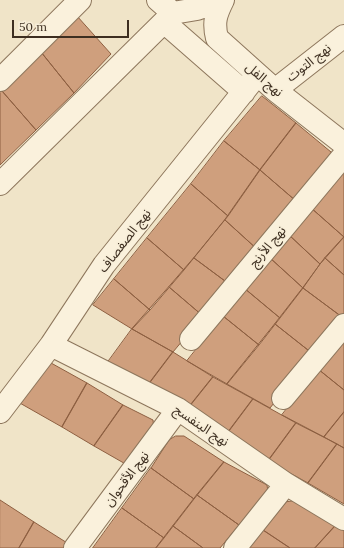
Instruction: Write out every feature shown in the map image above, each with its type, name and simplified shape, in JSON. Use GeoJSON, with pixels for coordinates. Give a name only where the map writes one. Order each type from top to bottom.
{"type":"FeatureCollection","features":[{"type":"Feature","properties":{"kind":"street"},"geometry":{"type":"LineString","coordinates":[[0,80],[80,0]]}},
{"type":"Feature","properties":{"kind":"street"},"geometry":{"type":"LineString","coordinates":[[0,184],[165,12],[197,9],[222,0]]}},
{"type":"Feature","properties":{"kind":"street","name":"نهج الفل"},"geometry":{"type":"LineString","coordinates":[[222,0],[215,15],[214,26],[217,38],[257,75],[344,144]]}},
{"type":"Feature","properties":{"kind":"street"},"geometry":{"type":"LineString","coordinates":[[165,12],[244,92]]}},
{"type":"Feature","properties":{"kind":"street","name":"نهج التوت"},"geometry":{"type":"LineString","coordinates":[[275,90],[344,36]]}},
{"type":"Feature","properties":{"kind":"street","name":"نهج الصفصاف"},"geometry":{"type":"LineString","coordinates":[[0,412],[51,345],[104,265],[257,75]]}},
{"type":"Feature","properties":{"kind":"street","name":"نهج الأرنج"},"geometry":{"type":"LineString","coordinates":[[191,339],[344,155]]}},
{"type":"Feature","properties":{"kind":"street"},"geometry":{"type":"LineString","coordinates":[[283,398],[344,325]]}},
{"type":"Feature","properties":{"kind":"street","name":"نهج البنفسج"},"geometry":{"type":"LineString","coordinates":[[51,345],[178,410],[286,484],[344,519]]}},
{"type":"Feature","properties":{"kind":"street","name":"نهج الأقحوان"},"geometry":{"type":"LineString","coordinates":[[75,548],[178,410]]}},
{"type":"Feature","properties":{"kind":"street"},"geometry":{"type":"LineString","coordinates":[[235,548],[286,484]]}},
{"type":"Feature","properties":{"kind":"building"},"geometry":{"type":"Polygon","coordinates":[[[77,16],[111,54],[74,93],[41,52],[77,16]]]}},
{"type":"Feature","properties":{"kind":"building"},"geometry":{"type":"Polygon","coordinates":[[[41,52],[74,93],[36,130],[2,91],[41,52]]]}},
{"type":"Feature","properties":{"kind":"building"},"geometry":{"type":"Polygon","coordinates":[[[2,91],[36,130],[0,165],[0,93],[2,91]]]}},
{"type":"Feature","properties":{"kind":"building"},"geometry":{"type":"Polygon","coordinates":[[[262,96],[296,123],[260,170],[224,141],[262,96]]]}},
{"type":"Feature","properties":{"kind":"building"},"geometry":{"type":"Polygon","coordinates":[[[296,123],[331,152],[332,158],[296,201],[260,170],[296,123]]]}},
{"type":"Feature","properties":{"kind":"building"},"geometry":{"type":"Polygon","coordinates":[[[224,141],[260,170],[228,216],[191,184],[224,141]]]}},
{"type":"Feature","properties":{"kind":"building"},"geometry":{"type":"Polygon","coordinates":[[[344,169],[344,237],[310,207],[344,169]]]}},
{"type":"Feature","properties":{"kind":"building"},"geometry":{"type":"Polygon","coordinates":[[[260,170],[296,201],[258,250],[225,220],[260,170]]]}},
{"type":"Feature","properties":{"kind":"building"},"geometry":{"type":"Polygon","coordinates":[[[191,184],[228,216],[184,270],[147,238],[191,184]]]}},
{"type":"Feature","properties":{"kind":"building"},"geometry":{"type":"Polygon","coordinates":[[[310,207],[344,237],[320,264],[288,234],[310,207]]]}},
{"type":"Feature","properties":{"kind":"building"},"geometry":{"type":"Polygon","coordinates":[[[225,220],[258,250],[229,284],[194,258],[225,220]]]}},
{"type":"Feature","properties":{"kind":"building"},"geometry":{"type":"Polygon","coordinates":[[[288,234],[320,264],[303,288],[269,257],[288,234]]]}},
{"type":"Feature","properties":{"kind":"building"},"geometry":{"type":"Polygon","coordinates":[[[344,237],[344,275],[325,258],[344,237]]]}},
{"type":"Feature","properties":{"kind":"building"},"geometry":{"type":"Polygon","coordinates":[[[147,238],[184,270],[150,310],[114,279],[147,238]]]}},
{"type":"Feature","properties":{"kind":"building"},"geometry":{"type":"Polygon","coordinates":[[[269,257],[303,288],[280,318],[244,288],[269,257]]]}},
{"type":"Feature","properties":{"kind":"building"},"geometry":{"type":"Polygon","coordinates":[[[194,258],[229,284],[203,316],[169,287],[194,258]]]}},
{"type":"Feature","properties":{"kind":"building"},"geometry":{"type":"Polygon","coordinates":[[[325,258],[344,275],[344,314],[342,317],[303,288],[325,258]]]}},
{"type":"Feature","properties":{"kind":"building"},"geometry":{"type":"Polygon","coordinates":[[[114,279],[150,310],[132,329],[93,305],[114,279]]]}},
{"type":"Feature","properties":{"kind":"building"},"geometry":{"type":"Polygon","coordinates":[[[169,287],[203,316],[173,352],[132,329],[169,287]]]}},
{"type":"Feature","properties":{"kind":"building"},"geometry":{"type":"Polygon","coordinates":[[[244,288],[280,318],[259,345],[223,316],[244,288]]]}},
{"type":"Feature","properties":{"kind":"building"},"geometry":{"type":"Polygon","coordinates":[[[303,288],[342,317],[313,354],[275,324],[303,288]]]}},
{"type":"Feature","properties":{"kind":"building"},"geometry":{"type":"Polygon","coordinates":[[[223,316],[259,345],[227,384],[187,361],[223,316]]]}},
{"type":"Feature","properties":{"kind":"building"},"geometry":{"type":"Polygon","coordinates":[[[275,324],[313,354],[270,408],[227,384],[275,324]]]}},
{"type":"Feature","properties":{"kind":"building"},"geometry":{"type":"Polygon","coordinates":[[[132,329],[173,352],[145,389],[105,366],[132,329]]]}},
{"type":"Feature","properties":{"kind":"building"},"geometry":{"type":"Polygon","coordinates":[[[344,335],[344,390],[318,369],[344,335]]]}},
{"type":"Feature","properties":{"kind":"building"},"geometry":{"type":"Polygon","coordinates":[[[173,352],[213,377],[185,412],[145,389],[173,352]]]}},
{"type":"Feature","properties":{"kind":"building"},"geometry":{"type":"Polygon","coordinates":[[[51,363],[87,383],[62,427],[18,402],[51,363]]]}},
{"type":"Feature","properties":{"kind":"building"},"geometry":{"type":"Polygon","coordinates":[[[318,369],[344,390],[344,412],[324,437],[282,415],[318,369]]]}},
{"type":"Feature","properties":{"kind":"building"},"geometry":{"type":"Polygon","coordinates":[[[213,377],[253,399],[226,435],[185,412],[213,377]]]}},
{"type":"Feature","properties":{"kind":"building"},"geometry":{"type":"Polygon","coordinates":[[[87,383],[123,405],[94,446],[62,427],[87,383]]]}},
{"type":"Feature","properties":{"kind":"building"},"geometry":{"type":"Polygon","coordinates":[[[253,399],[296,423],[268,461],[226,435],[253,399]]]}},
{"type":"Feature","properties":{"kind":"building"},"geometry":{"type":"Polygon","coordinates":[[[123,405],[153,420],[154,429],[129,466],[94,446],[123,405]]]}},
{"type":"Feature","properties":{"kind":"building"},"geometry":{"type":"Polygon","coordinates":[[[344,412],[344,448],[324,437],[344,412]]]}},
{"type":"Feature","properties":{"kind":"building"},"geometry":{"type":"Polygon","coordinates":[[[296,423],[337,444],[308,483],[268,461],[296,423]]]}},
{"type":"Feature","properties":{"kind":"building"},"geometry":{"type":"Polygon","coordinates":[[[176,436],[184,436],[224,462],[194,499],[151,468],[169,440],[176,436]]]}},
{"type":"Feature","properties":{"kind":"building"},"geometry":{"type":"Polygon","coordinates":[[[337,444],[344,448],[344,504],[308,483],[337,444]]]}},
{"type":"Feature","properties":{"kind":"building"},"geometry":{"type":"Polygon","coordinates":[[[224,462],[267,485],[268,492],[239,525],[197,495],[224,462]]]}},
{"type":"Feature","properties":{"kind":"building"},"geometry":{"type":"Polygon","coordinates":[[[151,468],[194,499],[164,538],[122,508],[151,468]]]}},
{"type":"Feature","properties":{"kind":"building"},"geometry":{"type":"Polygon","coordinates":[[[197,495],[239,525],[220,548],[203,548],[173,526],[197,495]]]}},
{"type":"Feature","properties":{"kind":"building"},"geometry":{"type":"Polygon","coordinates":[[[0,500],[34,522],[19,548],[0,548],[0,500]]]}},
{"type":"Feature","properties":{"kind":"building"},"geometry":{"type":"Polygon","coordinates":[[[294,501],[336,525],[315,548],[290,548],[263,530],[286,502],[294,501]]]}},
{"type":"Feature","properties":{"kind":"building"},"geometry":{"type":"Polygon","coordinates":[[[122,508],[164,538],[156,548],[93,548],[122,508]]]}},
{"type":"Feature","properties":{"kind":"building"},"geometry":{"type":"Polygon","coordinates":[[[34,522],[72,546],[71,548],[19,548],[34,522]]]}},
{"type":"Feature","properties":{"kind":"building"},"geometry":{"type":"Polygon","coordinates":[[[336,525],[344,529],[344,548],[315,548],[336,525]]]}},
{"type":"Feature","properties":{"kind":"building"},"geometry":{"type":"Polygon","coordinates":[[[173,526],[203,548],[156,548],[173,526]]]}},
{"type":"Feature","properties":{"kind":"building"},"geometry":{"type":"Polygon","coordinates":[[[263,530],[290,548],[247,548],[263,530]]]}}]}
